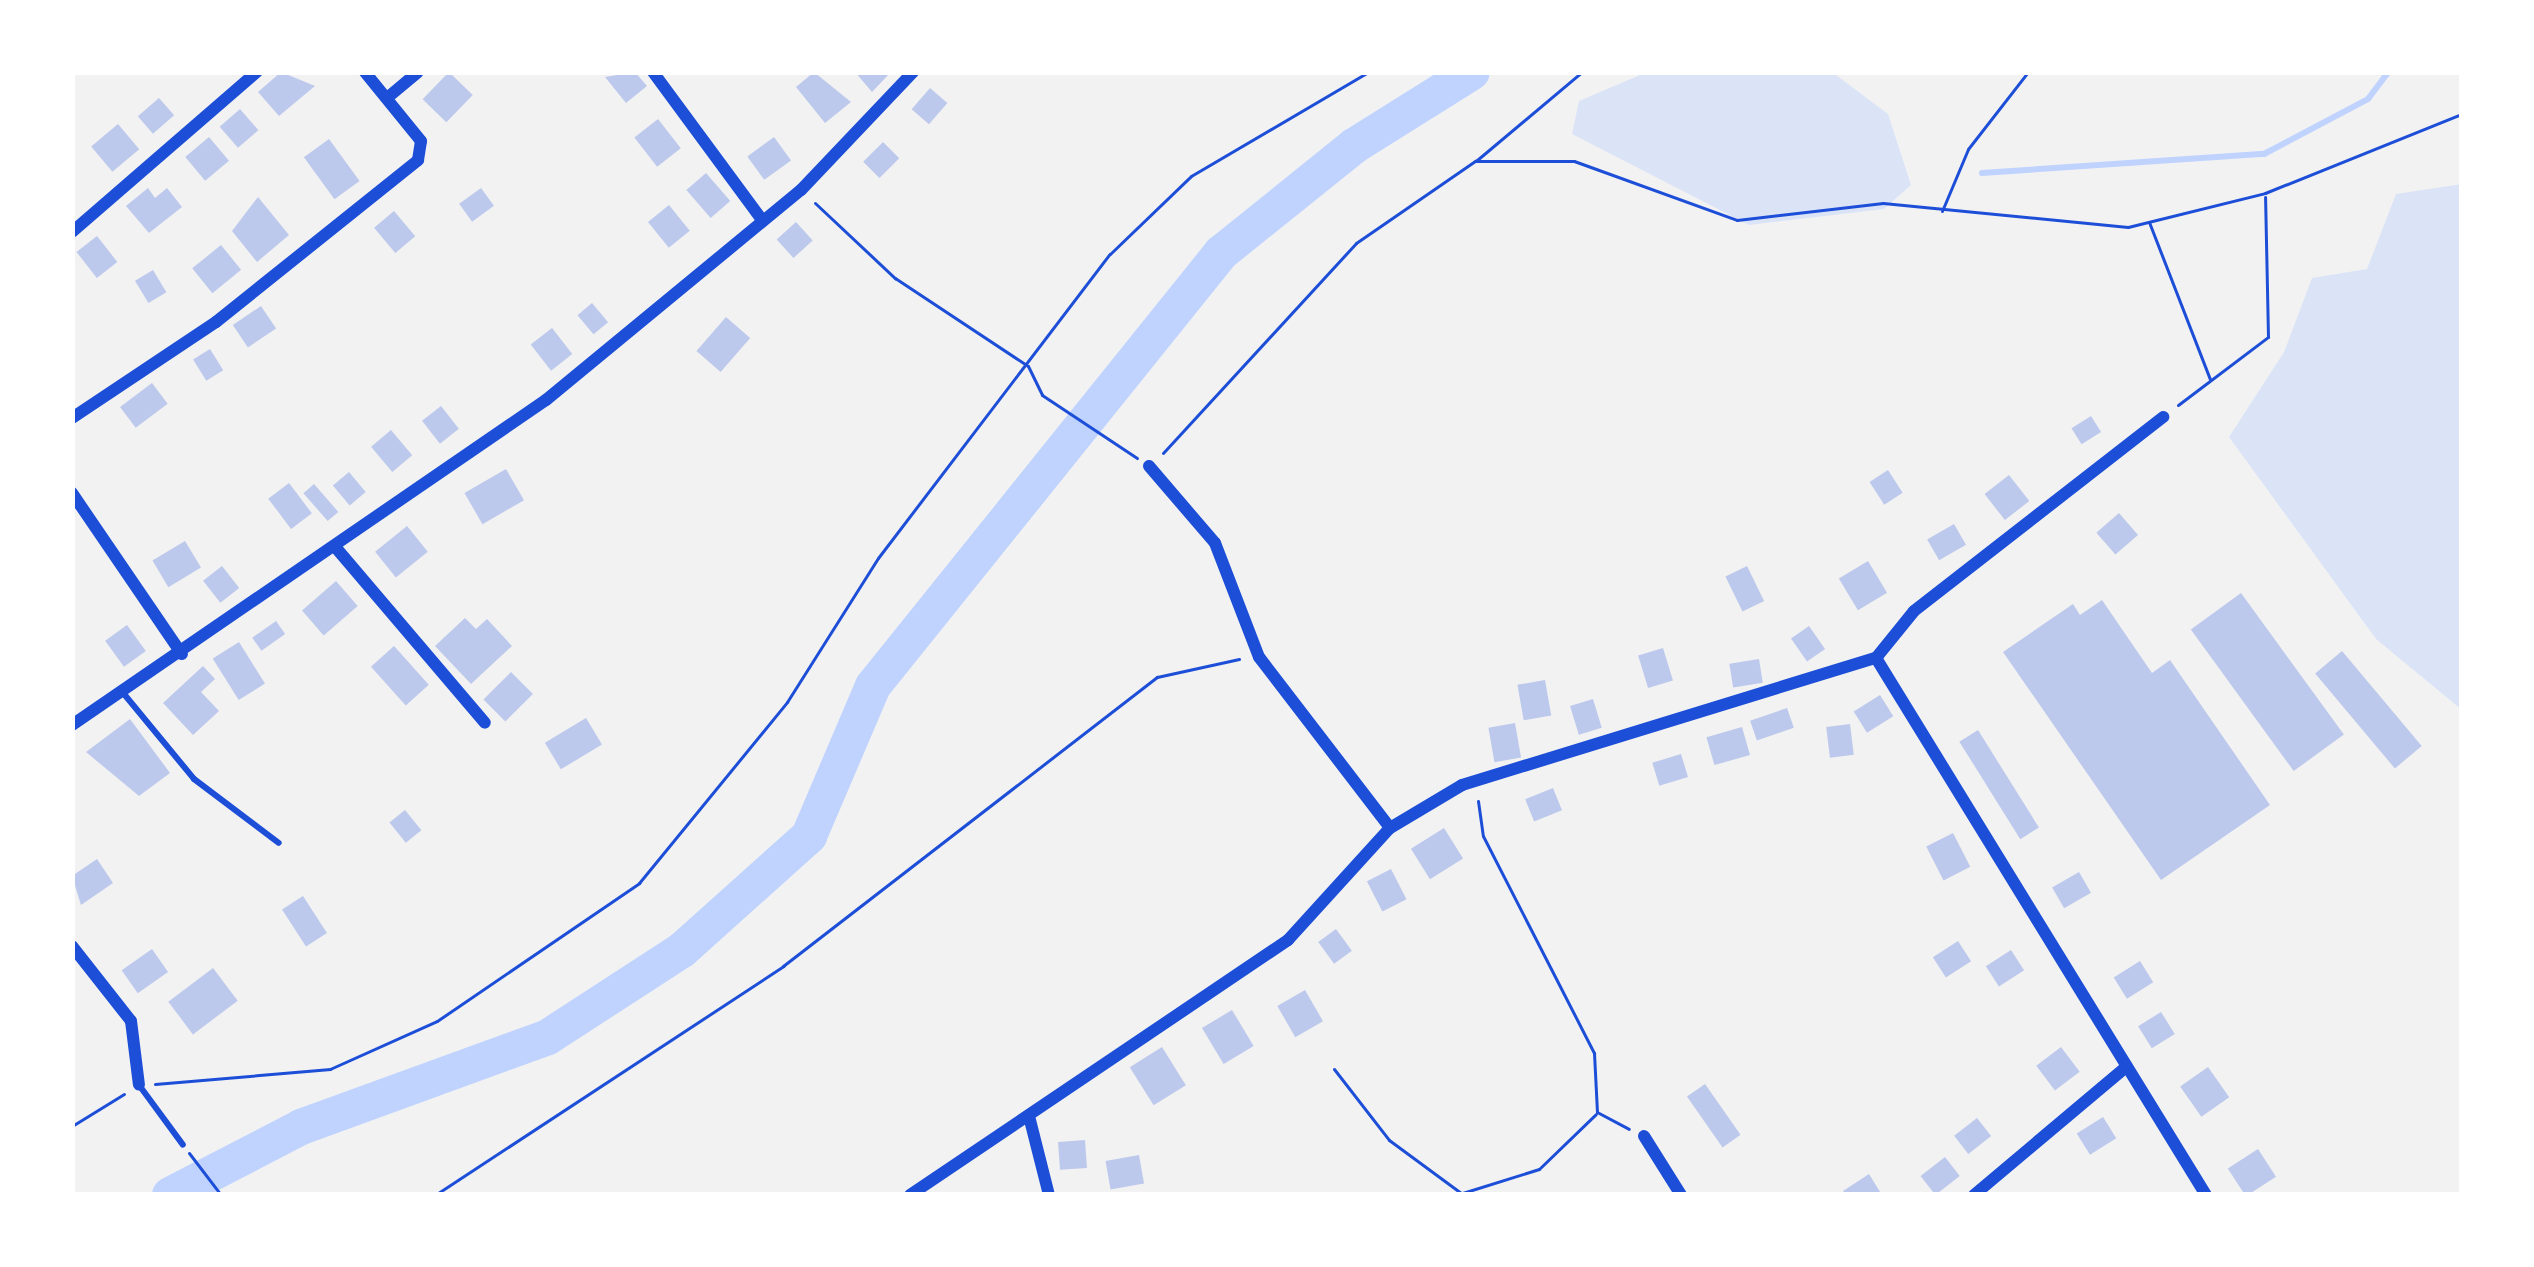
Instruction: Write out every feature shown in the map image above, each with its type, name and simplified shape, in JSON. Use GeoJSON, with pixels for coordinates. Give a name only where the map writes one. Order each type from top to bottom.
{"type":"FeatureCollection","features":[{"type":"Feature","properties":{"kind":"street"},"geometry":{"type":"LineString","coordinates":[[72,232],[257,72]]}},
{"type":"Feature","properties":{"kind":"street"},"geometry":{"type":"LineString","coordinates":[[72,418],[407,172],[421,141],[364,72]]}},
{"type":"Feature","properties":{"kind":"street"},"geometry":{"type":"LineString","coordinates":[[387,98],[418,72]]}},
{"type":"Feature","properties":{"kind":"street"},"geometry":{"type":"LineString","coordinates":[[653,72],[763,221]]}},
{"type":"Feature","properties":{"kind":"street"},"geometry":{"type":"LineString","coordinates":[[72,724],[182,655],[546,400],[801,190],[913,72]]}},
{"type":"Feature","properties":{"kind":"street"},"geometry":{"type":"LineString","coordinates":[[910,1195],[1030,1120],[1288,940],[1390,828],[1475,781],[1876,658],[1914,610],[2162,417]]}},
{"type":"Feature","properties":{"kind":"street"},"geometry":{"type":"LineString","coordinates":[[1149,466],[1215,543],[1259,656],[1390,828]]}},
{"type":"Feature","properties":{"kind":"street"},"geometry":{"type":"LineString","coordinates":[[72,493],[182,655]]}},
{"type":"Feature","properties":{"kind":"street"},"geometry":{"type":"LineString","coordinates":[[337,549],[485,723]]}},
{"type":"Feature","properties":{"kind":"street"},"geometry":{"type":"LineString","coordinates":[[1876,658],[2206,1195]]}},
{"type":"Feature","properties":{"kind":"street"},"geometry":{"type":"LineString","coordinates":[[72,946],[131,1021],[139,1085]]}},
{"type":"Feature","properties":{"kind":"street"},"geometry":{"type":"LineString","coordinates":[[1974,1195],[2126,1067]]}},
{"type":"Feature","properties":{"kind":"street"},"geometry":{"type":"LineString","coordinates":[[1030,1120],[1049,1195]]}},
{"type":"Feature","properties":{"kind":"street"},"geometry":{"type":"LineString","coordinates":[[1644,1136],[1681,1195]]}},
{"type":"Feature","properties":{"kind":"lane"},"geometry":{"type":"LineString","coordinates":[[124,694],[194,779],[279,843]]}},
{"type":"Feature","properties":{"kind":"lane"},"geometry":{"type":"LineString","coordinates":[[139,1085],[183,1145]]}},
{"type":"Feature","properties":{"kind":"path"},"geometry":{"type":"LineString","coordinates":[[72,1126],[139,1085],[330,1069],[437,1021],[639,883],[787,702],[878,558],[1110,254],[1191,176],[1368,72]]}},
{"type":"Feature","properties":{"kind":"path"},"geometry":{"type":"LineString","coordinates":[[1149,466],[1356,243],[1475,161],[1582,72]]}},
{"type":"Feature","properties":{"kind":"path"},"geometry":{"type":"LineString","coordinates":[[1942,213],[1968,149],[2028,72]]}},
{"type":"Feature","properties":{"kind":"path"},"geometry":{"type":"LineString","coordinates":[[1475,161],[1574,161],[1738,220],[1883,202],[1942,213],[2149,222],[2265,193],[2462,114]]}},
{"type":"Feature","properties":{"kind":"path"},"geometry":{"type":"LineString","coordinates":[[801,190],[895,278],[1028,366],[1042,395],[1126,451]]}},
{"type":"Feature","properties":{"kind":"path"},"geometry":{"type":"LineString","coordinates":[[2162,417],[2268,337],[2265,193]]}},
{"type":"Feature","properties":{"kind":"path"},"geometry":{"type":"LineString","coordinates":[[2149,222],[2210,381]]}},
{"type":"Feature","properties":{"kind":"path"},"geometry":{"type":"LineString","coordinates":[[435,1195],[783,966],[1157,677],[1259,656]]}},
{"type":"Feature","properties":{"kind":"path"},"geometry":{"type":"LineString","coordinates":[[1334,1069],[1389,1140],[1458,1194],[1539,1169],[1597,1112],[1594,1053],[1483,836],[1475,781]]}},
{"type":"Feature","properties":{"kind":"path"},"geometry":{"type":"LineString","coordinates":[[1597,1112],[1644,1136]]}},
{"type":"Feature","properties":{"kind":"path"},"geometry":{"type":"LineString","coordinates":[[183,1145],[221,1195]]}},
{"type":"Feature","properties":{"kind":"shaded area"},"geometry":{"type":"Polygon","coordinates":[[[1647,72],[1832,72],[1888,114],[1911,185],[1884,209],[1749,225],[1572,134],[1579,101],[1647,72]]]}},
{"type":"Feature","properties":{"kind":"shaded area"},"geometry":{"type":"Polygon","coordinates":[[[2462,184],[2462,710],[2376,639],[2229,437],[2284,352],[2312,278],[2367,269],[2396,194],[2462,184]]]}},
{"type":"Feature","properties":{"kind":"building"},"geometry":{"type":"Polygon","coordinates":[[[281,72],[315,86],[279,116],[258,92],[281,72]]]}},
{"type":"Feature","properties":{"kind":"building"},"geometry":{"type":"Polygon","coordinates":[[[449,72],[473,95],[446,122],[423,99],[449,72]]]}},
{"type":"Feature","properties":{"kind":"building"},"geometry":{"type":"Polygon","coordinates":[[[635,72],[647,86],[626,103],[605,77],[635,72]]]}},
{"type":"Feature","properties":{"kind":"building"},"geometry":{"type":"Polygon","coordinates":[[[814,72],[851,102],[825,123],[796,87],[814,72]]]}},
{"type":"Feature","properties":{"kind":"building"},"geometry":{"type":"Polygon","coordinates":[[[855,72],[891,72],[872,92],[855,72]]]}},
{"type":"Feature","properties":{"kind":"building"},"geometry":{"type":"Polygon","coordinates":[[[930,88],[947,103],[929,124],[912,109],[930,88]]]}},
{"type":"Feature","properties":{"kind":"building"},"geometry":{"type":"Polygon","coordinates":[[[159,98],[174,115],[153,134],[138,116],[159,98]]]}},
{"type":"Feature","properties":{"kind":"building"},"geometry":{"type":"Polygon","coordinates":[[[240,109],[258,130],[238,148],[220,127],[240,109]]]}},
{"type":"Feature","properties":{"kind":"building"},"geometry":{"type":"Polygon","coordinates":[[[658,119],[681,148],[657,167],[634,137],[658,119]]]}},
{"type":"Feature","properties":{"kind":"building"},"geometry":{"type":"Polygon","coordinates":[[[118,124],[139,149],[112,172],[91,146],[118,124]]]}},
{"type":"Feature","properties":{"kind":"building"},"geometry":{"type":"Polygon","coordinates":[[[209,137],[229,161],[205,181],[185,157],[209,137]]]}},
{"type":"Feature","properties":{"kind":"building"},"geometry":{"type":"Polygon","coordinates":[[[774,137],[791,160],[764,180],[747,156],[774,137]]]}},
{"type":"Feature","properties":{"kind":"building"},"geometry":{"type":"Polygon","coordinates":[[[329,139],[360,181],[334,199],[304,157],[329,139]]]}},
{"type":"Feature","properties":{"kind":"building"},"geometry":{"type":"Polygon","coordinates":[[[883,142],[899,158],[879,178],[863,162],[883,142]]]}},
{"type":"Feature","properties":{"kind":"building"},"geometry":{"type":"Polygon","coordinates":[[[706,173],[730,201],[711,218],[686,190],[706,173]]]}},
{"type":"Feature","properties":{"kind":"building"},"geometry":{"type":"Polygon","coordinates":[[[148,188],[155,198],[167,188],[182,207],[149,233],[126,206],[148,188]]]}},
{"type":"Feature","properties":{"kind":"building"},"geometry":{"type":"Polygon","coordinates":[[[481,188],[494,206],[472,222],[459,204],[481,188]]]}},
{"type":"Feature","properties":{"kind":"building"},"geometry":{"type":"Polygon","coordinates":[[[258,197],[289,235],[257,262],[232,231],[258,197]]]}},
{"type":"Feature","properties":{"kind":"building"},"geometry":{"type":"Polygon","coordinates":[[[669,205],[690,231],[669,248],[648,222],[669,205]]]}},
{"type":"Feature","properties":{"kind":"building"},"geometry":{"type":"Polygon","coordinates":[[[394,211],[415,236],[395,253],[374,228],[394,211]]]}},
{"type":"Feature","properties":{"kind":"building"},"geometry":{"type":"Polygon","coordinates":[[[796,222],[813,241],[793,258],[777,239],[796,222]]]}},
{"type":"Feature","properties":{"kind":"building"},"geometry":{"type":"Polygon","coordinates":[[[97,236],[117,262],[97,278],[77,252],[97,236]]]}},
{"type":"Feature","properties":{"kind":"building"},"geometry":{"type":"Polygon","coordinates":[[[221,245],[241,270],[212,293],[192,268],[221,245]]]}},
{"type":"Feature","properties":{"kind":"building"},"geometry":{"type":"Polygon","coordinates":[[[153,270],[166,292],[148,303],[135,281],[153,270]]]}},
{"type":"Feature","properties":{"kind":"building"},"geometry":{"type":"Polygon","coordinates":[[[592,303],[608,322],[594,334],[577,315],[592,303]]]}},
{"type":"Feature","properties":{"kind":"building"},"geometry":{"type":"Polygon","coordinates":[[[261,306],[276,328],[248,347],[233,325],[261,306]]]}},
{"type":"Feature","properties":{"kind":"building"},"geometry":{"type":"Polygon","coordinates":[[[726,317],[750,338],[721,372],[696,351],[726,317]]]}},
{"type":"Feature","properties":{"kind":"building"},"geometry":{"type":"Polygon","coordinates":[[[552,328],[572,354],[551,371],[531,345],[552,328]]]}},
{"type":"Feature","properties":{"kind":"building"},"geometry":{"type":"Polygon","coordinates":[[[210,349],[223,370],[206,381],[193,360],[210,349]]]}},
{"type":"Feature","properties":{"kind":"building"},"geometry":{"type":"Polygon","coordinates":[[[152,383],[168,404],[136,428],[120,407],[152,383]]]}},
{"type":"Feature","properties":{"kind":"building"},"geometry":{"type":"Polygon","coordinates":[[[441,406],[459,429],[440,444],[422,421],[441,406]]]}},
{"type":"Feature","properties":{"kind":"building"},"geometry":{"type":"Polygon","coordinates":[[[2091,416],[2101,432],[2082,444],[2071,428],[2091,416]]]}},
{"type":"Feature","properties":{"kind":"building"},"geometry":{"type":"Polygon","coordinates":[[[391,430],[412,455],[392,472],[371,447],[391,430]]]}},
{"type":"Feature","properties":{"kind":"building"},"geometry":{"type":"Polygon","coordinates":[[[506,469],[524,500],[482,524],[464,493],[506,469]]]}},
{"type":"Feature","properties":{"kind":"building"},"geometry":{"type":"Polygon","coordinates":[[[1888,470],[1903,493],[1884,505],[1870,482],[1888,470]]]}},
{"type":"Feature","properties":{"kind":"building"},"geometry":{"type":"Polygon","coordinates":[[[349,472],[366,492],[350,505],[333,485],[349,472]]]}},
{"type":"Feature","properties":{"kind":"building"},"geometry":{"type":"Polygon","coordinates":[[[2009,475],[2029,501],[2005,520],[1985,494],[2009,475]]]}},
{"type":"Feature","properties":{"kind":"building"},"geometry":{"type":"Polygon","coordinates":[[[289,483],[312,513],[291,529],[268,499],[289,483]]]}},
{"type":"Feature","properties":{"kind":"building"},"geometry":{"type":"Polygon","coordinates":[[[314,484],[338,512],[328,521],[303,493],[314,484]]]}},
{"type":"Feature","properties":{"kind":"building"},"geometry":{"type":"Polygon","coordinates":[[[2119,513],[2138,535],[2115,555],[2096,533],[2119,513]]]}},
{"type":"Feature","properties":{"kind":"building"},"geometry":{"type":"Polygon","coordinates":[[[1954,524],[1966,545],[1939,560],[1927,540],[1954,524]]]}},
{"type":"Feature","properties":{"kind":"building"},"geometry":{"type":"Polygon","coordinates":[[[407,526],[428,552],[396,577],[375,552],[407,526]]]}},
{"type":"Feature","properties":{"kind":"building"},"geometry":{"type":"Polygon","coordinates":[[[185,541],[201,568],[168,587],[152,561],[185,541]]]}},
{"type":"Feature","properties":{"kind":"building"},"geometry":{"type":"Polygon","coordinates":[[[1868,561],[1887,593],[1858,610],[1839,579],[1868,561]]]}},
{"type":"Feature","properties":{"kind":"building"},"geometry":{"type":"Polygon","coordinates":[[[222,566],[239,588],[220,603],[203,581],[222,566]]]}},
{"type":"Feature","properties":{"kind":"building"},"geometry":{"type":"Polygon","coordinates":[[[1747,566],[1764,601],[1743,612],[1725,577],[1747,566]]]}},
{"type":"Feature","properties":{"kind":"building"},"geometry":{"type":"Polygon","coordinates":[[[336,581],[358,606],[324,635],[302,611],[336,581]]]}},
{"type":"Feature","properties":{"kind":"building"},"geometry":{"type":"Polygon","coordinates":[[[2241,593],[2344,735],[2294,771],[2191,629],[2241,593]]]}},
{"type":"Feature","properties":{"kind":"building"},"geometry":{"type":"Polygon","coordinates":[[[2102,600],[2152,673],[2170,660],[2270,805],[2161,880],[2003,652],[2073,604],[2080,615],[2102,600]]]}},
{"type":"Feature","properties":{"kind":"building"},"geometry":{"type":"Polygon","coordinates":[[[465,618],[476,629],[487,619],[512,646],[471,684],[435,646],[465,618]]]}},
{"type":"Feature","properties":{"kind":"building"},"geometry":{"type":"Polygon","coordinates":[[[276,621],[285,634],[261,651],[252,638],[276,621]]]}},
{"type":"Feature","properties":{"kind":"building"},"geometry":{"type":"Polygon","coordinates":[[[127,625],[146,651],[124,667],[105,641],[127,625]]]}},
{"type":"Feature","properties":{"kind":"building"},"geometry":{"type":"Polygon","coordinates":[[[1809,626],[1825,649],[1807,662],[1791,639],[1809,626]]]}},
{"type":"Feature","properties":{"kind":"building"},"geometry":{"type":"Polygon","coordinates":[[[239,642],[265,684],[239,700],[213,658],[239,642]]]}},
{"type":"Feature","properties":{"kind":"building"},"geometry":{"type":"Polygon","coordinates":[[[394,646],[429,685],[406,705],[371,667],[394,646]]]}},
{"type":"Feature","properties":{"kind":"building"},"geometry":{"type":"Polygon","coordinates":[[[1663,648],[1673,681],[1648,688],[1638,656],[1663,648]]]}},
{"type":"Feature","properties":{"kind":"building"},"geometry":{"type":"Polygon","coordinates":[[[2342,651],[2422,746],[2395,768],[2315,673],[2342,651]]]}},
{"type":"Feature","properties":{"kind":"building"},"geometry":{"type":"Polygon","coordinates":[[[1759,659],[1763,683],[1733,687],[1729,664],[1759,659]]]}},
{"type":"Feature","properties":{"kind":"building"},"geometry":{"type":"Polygon","coordinates":[[[203,666],[215,679],[201,692],[219,711],[193,735],[163,703],[203,666]]]}},
{"type":"Feature","properties":{"kind":"building"},"geometry":{"type":"Polygon","coordinates":[[[511,672],[533,694],[505,721],[483,700],[511,672]]]}},
{"type":"Feature","properties":{"kind":"building"},"geometry":{"type":"Polygon","coordinates":[[[1545,680],[1551,715],[1524,720],[1517,685],[1545,680]]]}},
{"type":"Feature","properties":{"kind":"building"},"geometry":{"type":"Polygon","coordinates":[[[1880,695],[1893,716],[1867,733],[1854,711],[1880,695]]]}},
{"type":"Feature","properties":{"kind":"building"},"geometry":{"type":"Polygon","coordinates":[[[1593,699],[1602,728],[1579,735],[1570,706],[1593,699]]]}},
{"type":"Feature","properties":{"kind":"building"},"geometry":{"type":"Polygon","coordinates":[[[1787,708],[1794,728],[1757,741],[1750,721],[1787,708]]]}},
{"type":"Feature","properties":{"kind":"building"},"geometry":{"type":"Polygon","coordinates":[[[586,718],[602,745],[561,769],[545,743],[586,718]]]}},
{"type":"Feature","properties":{"kind":"building"},"geometry":{"type":"Polygon","coordinates":[[[130,719],[170,773],[139,796],[86,752],[130,719]]]}},
{"type":"Feature","properties":{"kind":"building"},"geometry":{"type":"Polygon","coordinates":[[[1515,723],[1521,757],[1494,762],[1488,728],[1515,723]]]}},
{"type":"Feature","properties":{"kind":"building"},"geometry":{"type":"Polygon","coordinates":[[[1850,724],[1854,755],[1830,758],[1826,727],[1850,724]]]}},
{"type":"Feature","properties":{"kind":"building"},"geometry":{"type":"Polygon","coordinates":[[[1742,727],[1750,755],[1714,765],[1706,737],[1742,727]]]}},
{"type":"Feature","properties":{"kind":"building"},"geometry":{"type":"Polygon","coordinates":[[[1978,730],[2039,828],[2020,839],[1959,742],[1978,730]]]}},
{"type":"Feature","properties":{"kind":"building"},"geometry":{"type":"Polygon","coordinates":[[[1681,754],[1688,777],[1659,786],[1652,763],[1681,754]]]}},
{"type":"Feature","properties":{"kind":"building"},"geometry":{"type":"Polygon","coordinates":[[[1553,788],[1562,810],[1534,821],[1525,799],[1553,788]]]}},
{"type":"Feature","properties":{"kind":"building"},"geometry":{"type":"Polygon","coordinates":[[[405,810],[421,830],[406,843],[389,823],[405,810]]]}},
{"type":"Feature","properties":{"kind":"building"},"geometry":{"type":"Polygon","coordinates":[[[1444,828],[1463,859],[1430,879],[1411,849],[1444,828]]]}},
{"type":"Feature","properties":{"kind":"building"},"geometry":{"type":"Polygon","coordinates":[[[1953,833],[1970,867],[1944,880],[1926,847],[1953,833]]]}},
{"type":"Feature","properties":{"kind":"building"},"geometry":{"type":"Polygon","coordinates":[[[97,859],[113,883],[81,905],[72,876],[97,859]]]}},
{"type":"Feature","properties":{"kind":"building"},"geometry":{"type":"Polygon","coordinates":[[[1391,869],[1406,899],[1382,912],[1367,881],[1391,869]]]}},
{"type":"Feature","properties":{"kind":"building"},"geometry":{"type":"Polygon","coordinates":[[[2079,872],[2091,893],[2064,908],[2052,888],[2079,872]]]}},
{"type":"Feature","properties":{"kind":"building"},"geometry":{"type":"Polygon","coordinates":[[[303,896],[327,933],[306,947],[282,910],[303,896]]]}},
{"type":"Feature","properties":{"kind":"building"},"geometry":{"type":"Polygon","coordinates":[[[1336,929],[1352,951],[1334,964],[1318,942],[1336,929]]]}},
{"type":"Feature","properties":{"kind":"building"},"geometry":{"type":"Polygon","coordinates":[[[1958,941],[1971,961],[1946,977],[1933,957],[1958,941]]]}},
{"type":"Feature","properties":{"kind":"building"},"geometry":{"type":"Polygon","coordinates":[[[152,949],[168,972],[138,993],[122,970],[152,949]]]}},
{"type":"Feature","properties":{"kind":"building"},"geometry":{"type":"Polygon","coordinates":[[[2011,950],[2024,970],[1999,986],[1986,966],[2011,950]]]}},
{"type":"Feature","properties":{"kind":"building"},"geometry":{"type":"Polygon","coordinates":[[[2140,961],[2153,982],[2127,999],[2114,977],[2140,961]]]}},
{"type":"Feature","properties":{"kind":"building"},"geometry":{"type":"Polygon","coordinates":[[[213,968],[238,1001],[193,1034],[168,1002],[213,968]]]}},
{"type":"Feature","properties":{"kind":"building"},"geometry":{"type":"Polygon","coordinates":[[[1305,990],[1323,1021],[1295,1037],[1277,1006],[1305,990]]]}},
{"type":"Feature","properties":{"kind":"building"},"geometry":{"type":"Polygon","coordinates":[[[1232,1010],[1254,1046],[1224,1064],[1202,1028],[1232,1010]]]}},
{"type":"Feature","properties":{"kind":"building"},"geometry":{"type":"Polygon","coordinates":[[[2161,1012],[2175,1034],[2152,1048],[2138,1026],[2161,1012]]]}},
{"type":"Feature","properties":{"kind":"building"},"geometry":{"type":"Polygon","coordinates":[[[1162,1047],[1186,1085],[1154,1105],[1130,1067],[1162,1047]]]}},
{"type":"Feature","properties":{"kind":"building"},"geometry":{"type":"Polygon","coordinates":[[[2061,1047],[2080,1072],[2055,1090],[2036,1066],[2061,1047]]]}},
{"type":"Feature","properties":{"kind":"building"},"geometry":{"type":"Polygon","coordinates":[[[2208,1067],[2229,1097],[2201,1117],[2180,1087],[2208,1067]]]}},
{"type":"Feature","properties":{"kind":"building"},"geometry":{"type":"Polygon","coordinates":[[[1705,1084],[1741,1135],[1723,1147],[1687,1097],[1705,1084]]]}},
{"type":"Feature","properties":{"kind":"building"},"geometry":{"type":"Polygon","coordinates":[[[2103,1117],[2116,1138],[2090,1155],[2077,1133],[2103,1117]]]}},
{"type":"Feature","properties":{"kind":"building"},"geometry":{"type":"Polygon","coordinates":[[[1977,1118],[1991,1136],[1968,1154],[1954,1136],[1977,1118]]]}},
{"type":"Feature","properties":{"kind":"building"},"geometry":{"type":"Polygon","coordinates":[[[1085,1140],[1087,1168],[1060,1170],[1058,1142],[1085,1140]]]}},
{"type":"Feature","properties":{"kind":"building"},"geometry":{"type":"Polygon","coordinates":[[[2258,1149],[2276,1177],[2245,1195],[2228,1169],[2258,1149]]]}},
{"type":"Feature","properties":{"kind":"building"},"geometry":{"type":"Polygon","coordinates":[[[1139,1155],[1144,1184],[1111,1189],[1106,1161],[1139,1155]]]}},
{"type":"Feature","properties":{"kind":"building"},"geometry":{"type":"Polygon","coordinates":[[[1945,1157],[1960,1176],[1935,1195],[1921,1176],[1945,1157]]]}},
{"type":"Feature","properties":{"kind":"building"},"geometry":{"type":"Polygon","coordinates":[[[1869,1174],[1882,1195],[1846,1195],[1843,1191],[1869,1174]]]}},
{"type":"Feature","properties":{"kind":"waterway"},"geometry":{"type":"LineString","coordinates":[[170,1195],[301,1127],[548,1037],[682,950],[809,836],[873,686],[1221,253],[1354,146],[1472,72]]}},
{"type":"Feature","properties":{"kind":"waterway"},"geometry":{"type":"LineString","coordinates":[[1982,173],[2264,154],[2368,99],[2388,72]]}}]}
